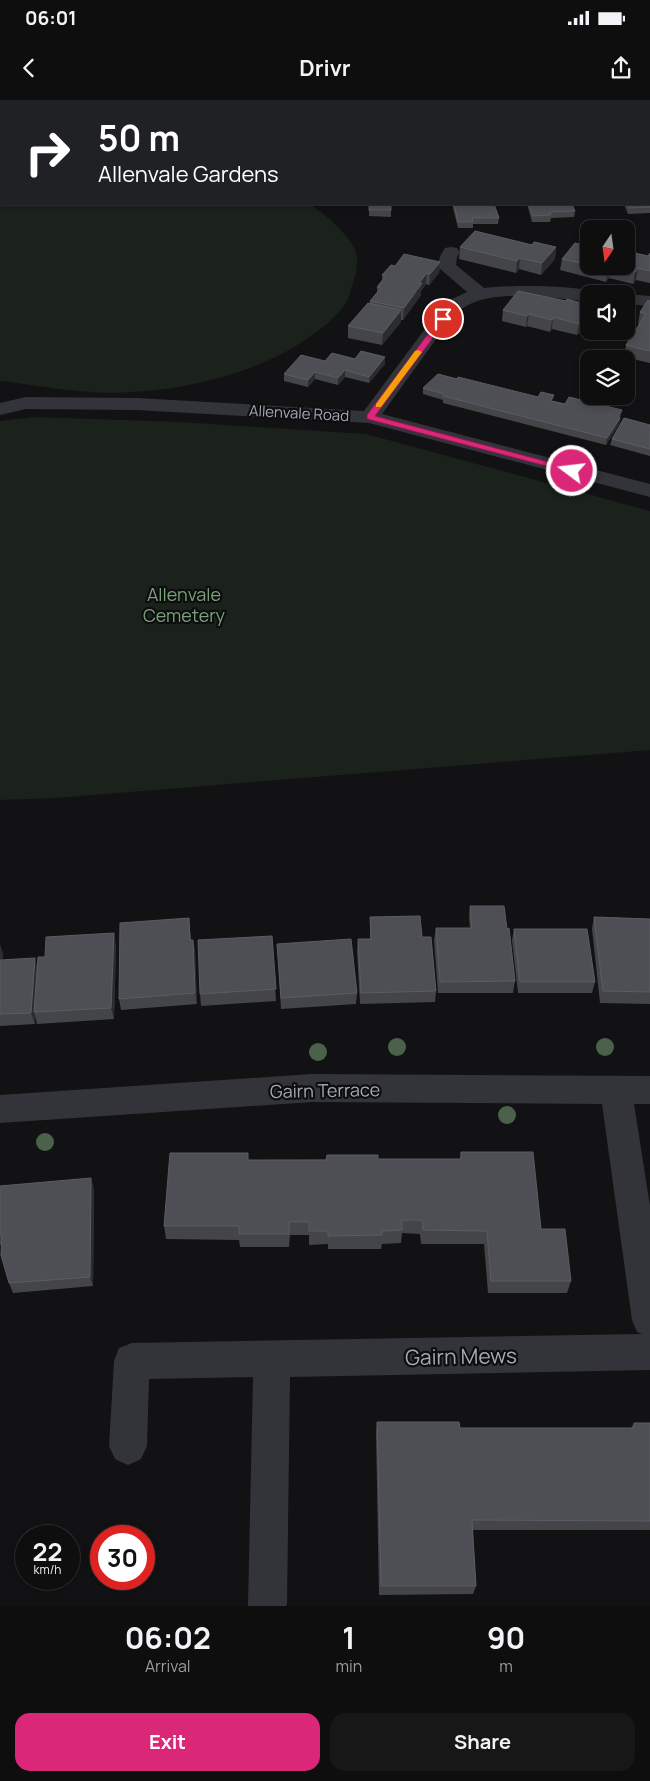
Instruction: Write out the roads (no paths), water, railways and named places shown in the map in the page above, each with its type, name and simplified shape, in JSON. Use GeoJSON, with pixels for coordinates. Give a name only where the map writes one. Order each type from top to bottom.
{"type":"FeatureCollection","features":[{"type":"Feature","properties":{"kind":"street"},"geometry":{"type":"LineString","coordinates":[[452,252],[448,257],[447,267],[480,294]]}},
{"type":"Feature","properties":{"kind":"street"},"geometry":{"type":"LineString","coordinates":[[370,417],[453,308],[464,300],[480,294],[525,292],[580,295]]}},
{"type":"Feature","properties":{"kind":"street"},"geometry":{"type":"LineString","coordinates":[[635,300],[650,301]]}},
{"type":"Feature","properties":{"kind":"street","name":"Allenvale Road"},"geometry":{"type":"LineString","coordinates":[[0,409],[26,403],[137,404],[370,417],[650,491]]}},
{"type":"Feature","properties":{"kind":"street","name":"Gairn Terrace"},"geometry":{"type":"LineString","coordinates":[[0,1108],[312,1088],[650,1090]]}},
{"type":"Feature","properties":{"kind":"street"},"geometry":{"type":"LineString","coordinates":[[616,1089],[650,1320]]}},
{"type":"Feature","properties":{"kind":"street","name":"Gairn Mews"},"geometry":{"type":"LineString","coordinates":[[128,1446],[132,1361],[650,1352]]}},
{"type":"Feature","properties":{"kind":"street"},"geometry":{"type":"LineString","coordinates":[[267,1604],[272,1359]]}},
{"type":"Feature","properties":{"kind":"park label","name":"Allenvale Cemetery"},"geometry":{"type":"Point","coordinates":[184,604]}}]}
